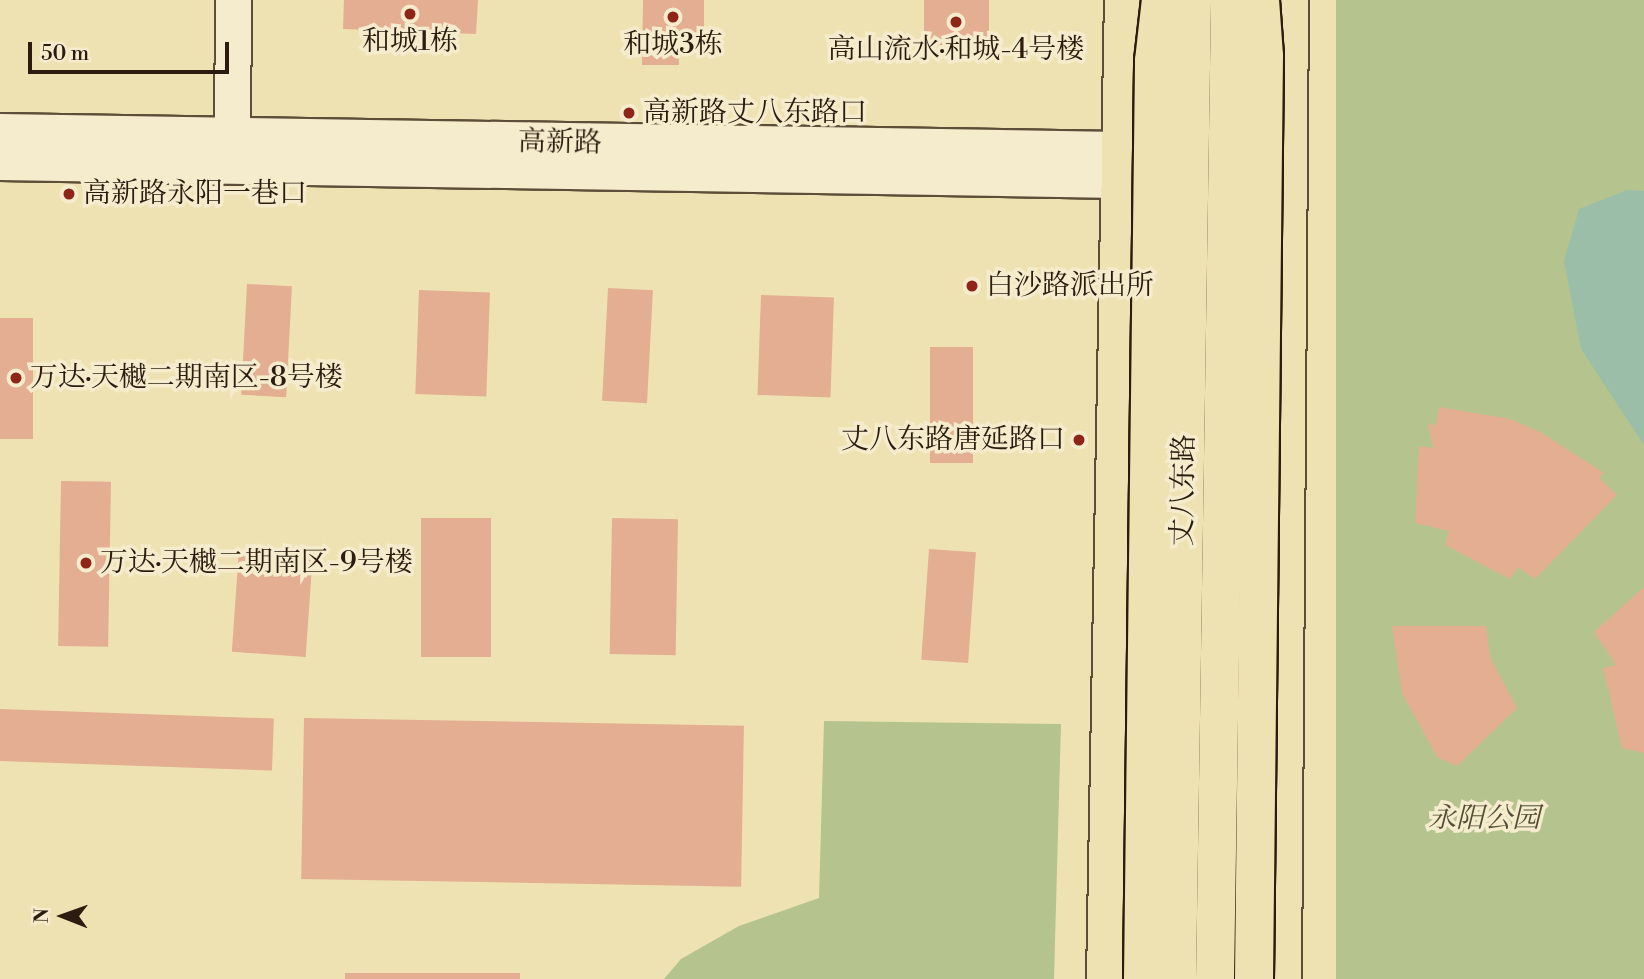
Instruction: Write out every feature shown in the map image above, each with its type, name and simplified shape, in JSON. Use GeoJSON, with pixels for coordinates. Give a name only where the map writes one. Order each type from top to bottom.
{"type":"FeatureCollection","features":[{"type":"Feature","properties":{"kind":"main road"},"geometry":{"type":"LineString","coordinates":[[1106,979],[1119,165],[1125,0]]}},
{"type":"Feature","properties":{"kind":"main road"},"geometry":{"type":"LineString","coordinates":[[1143,979],[1154,61],[1161,0]]}},
{"type":"Feature","properties":{"kind":"main road","name":"丈八东路"},"geometry":{"type":"LineString","coordinates":[[1177,979],[1192,0]]}},
{"type":"Feature","properties":{"kind":"main road","name":"丈八东路"},"geometry":{"type":"LineString","coordinates":[[1215,979],[1230,0]]}},
{"type":"Feature","properties":{"kind":"main road"},"geometry":{"type":"LineString","coordinates":[[1254,979],[1264,56],[1260,0]]}},
{"type":"Feature","properties":{"kind":"main road"},"geometry":{"type":"LineString","coordinates":[[1282,979],[1289,0]]}},
{"type":"Feature","properties":{"kind":"main road","name":"高新路"},"geometry":{"type":"LineString","coordinates":[[0,133],[232,152]]}},
{"type":"Feature","properties":{"kind":"main road","name":"高新路"},"geometry":{"type":"LineString","coordinates":[[0,161],[232,152],[1119,165]]}},
{"type":"Feature","properties":{"kind":"street"},"geometry":{"type":"LineString","coordinates":[[232,152],[233,0]]}},
{"type":"Feature","properties":{"kind":"green space","name":"永阳公园"},"geometry":{"type":"Polygon","coordinates":[[[1336,0],[1644,0],[1644,979],[1336,979],[1336,0]]]}},
{"type":"Feature","properties":{"kind":"green space"},"geometry":{"type":"Polygon","coordinates":[[[824,721],[1061,724],[1054,979],[664,979],[681,959],[739,926],[819,898],[824,721]]]}},
{"type":"Feature","properties":{"kind":"shaded area"},"geometry":{"type":"Polygon","coordinates":[[[1627,190],[1644,191],[1644,445],[1581,349],[1564,261],[1579,209],[1627,190]]]}},
{"type":"Feature","properties":{"kind":"building","name":"和城1栋"},"geometry":{"type":"Polygon","coordinates":[[[344,0],[478,0],[476,34],[343,29],[344,0]]]}},
{"type":"Feature","properties":{"kind":"building","name":"和城3栋"},"geometry":{"type":"Polygon","coordinates":[[[643,0],[704,0],[704,33],[678,34],[679,65],[642,65],[643,0]]]}},
{"type":"Feature","properties":{"kind":"building","name":"高山流水·和城-4号楼"},"geometry":{"type":"Polygon","coordinates":[[[924,0],[989,0],[989,45],[924,45],[924,0]]]}},
{"type":"Feature","properties":{"kind":"building"},"geometry":{"type":"Polygon","coordinates":[[[247,284],[292,286],[286,397],[241,395],[247,284]]]}},
{"type":"Feature","properties":{"kind":"building"},"geometry":{"type":"Polygon","coordinates":[[[608,288],[653,290],[647,403],[602,401],[608,288]]]}},
{"type":"Feature","properties":{"kind":"building"},"geometry":{"type":"Polygon","coordinates":[[[419,290],[490,292],[486,396],[415,394],[419,290]]]}},
{"type":"Feature","properties":{"kind":"building"},"geometry":{"type":"Polygon","coordinates":[[[761,295],[834,298],[830,397],[758,395],[761,295]]]}},
{"type":"Feature","properties":{"kind":"building","name":"万达·天樾二期南区-8号楼"},"geometry":{"type":"Polygon","coordinates":[[[0,318],[33,318],[33,439],[0,439],[0,318]]]}},
{"type":"Feature","properties":{"kind":"building"},"geometry":{"type":"Polygon","coordinates":[[[930,347],[973,347],[973,463],[930,463],[930,347]]]}},
{"type":"Feature","properties":{"kind":"building"},"geometry":{"type":"Polygon","coordinates":[[[1439,407],[1510,419],[1540,432],[1604,473],[1599,478],[1617,495],[1535,579],[1518,567],[1510,579],[1445,545],[1449,531],[1415,523],[1419,446],[1433,448],[1428,424],[1436,425],[1439,407]]]}},
{"type":"Feature","properties":{"kind":"building","name":"万达·天樾二期南区-9号楼"},"geometry":{"type":"Polygon","coordinates":[[[61,481],[111,482],[108,647],[58,646],[61,481]]]}},
{"type":"Feature","properties":{"kind":"building"},"geometry":{"type":"Polygon","coordinates":[[[421,518],[491,518],[491,657],[421,657],[421,518]]]}},
{"type":"Feature","properties":{"kind":"building"},"geometry":{"type":"Polygon","coordinates":[[[612,518],[678,519],[676,655],[610,654],[612,518]]]}},
{"type":"Feature","properties":{"kind":"building"},"geometry":{"type":"Polygon","coordinates":[[[239,549],[313,554],[306,657],[232,652],[239,549]]]}},
{"type":"Feature","properties":{"kind":"building"},"geometry":{"type":"Polygon","coordinates":[[[929,549],[976,552],[968,663],[921,660],[929,549]]]}},
{"type":"Feature","properties":{"kind":"building"},"geometry":{"type":"Polygon","coordinates":[[[1644,587],[1644,753],[1622,748],[1603,668],[1616,665],[1594,632],[1644,587]]]}},
{"type":"Feature","properties":{"kind":"building"},"geometry":{"type":"Polygon","coordinates":[[[1392,626],[1486,626],[1490,657],[1517,708],[1457,766],[1437,757],[1402,693],[1392,626]]]}},
{"type":"Feature","properties":{"kind":"building"},"geometry":{"type":"Polygon","coordinates":[[[0,709],[274,719],[272,771],[0,761],[0,709]]]}},
{"type":"Feature","properties":{"kind":"building"},"geometry":{"type":"Polygon","coordinates":[[[304,718],[744,726],[741,887],[301,879],[304,718]]]}},
{"type":"Feature","properties":{"kind":"building"},"geometry":{"type":"Polygon","coordinates":[[[345,973],[520,973],[520,979],[345,979],[345,973]]]}},
{"type":"Feature","properties":{"kind":"place","name":"和城1栋"},"geometry":{"type":"Point","coordinates":[410,14]}},
{"type":"Feature","properties":{"kind":"place","name":"和城3栋"},"geometry":{"type":"Point","coordinates":[673,17]}},
{"type":"Feature","properties":{"kind":"place","name":"高山流水·和城-4号楼"},"geometry":{"type":"Point","coordinates":[956,22]}},
{"type":"Feature","properties":{"kind":"place","name":"高新路丈八东路口"},"geometry":{"type":"Point","coordinates":[629,113]}},
{"type":"Feature","properties":{"kind":"place","name":"高新路永阳一巷口"},"geometry":{"type":"Point","coordinates":[69,194]}},
{"type":"Feature","properties":{"kind":"place","name":"白沙路派出所"},"geometry":{"type":"Point","coordinates":[972,286]}},
{"type":"Feature","properties":{"kind":"place","name":"万达·天樾二期南区-8号楼"},"geometry":{"type":"Point","coordinates":[16,378]}},
{"type":"Feature","properties":{"kind":"place","name":"丈八东路唐延路口"},"geometry":{"type":"Point","coordinates":[1079,440]}},
{"type":"Feature","properties":{"kind":"place","name":"万达·天樾二期南区-9号楼"},"geometry":{"type":"Point","coordinates":[86,563]}}]}
